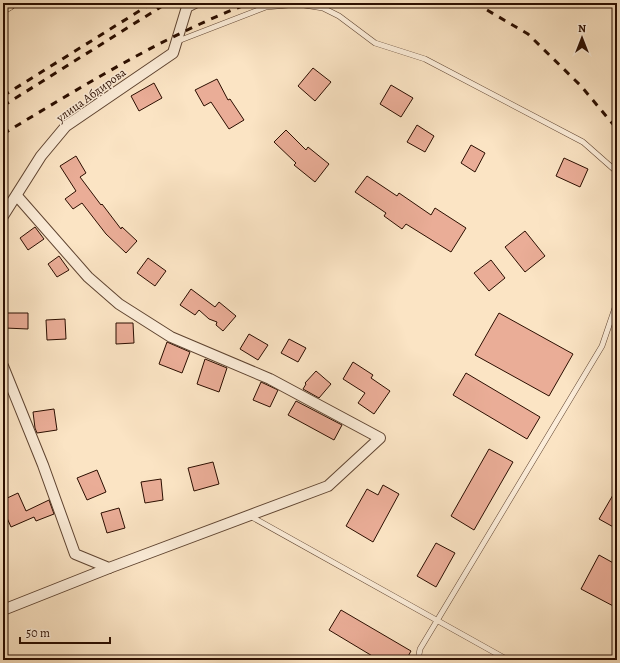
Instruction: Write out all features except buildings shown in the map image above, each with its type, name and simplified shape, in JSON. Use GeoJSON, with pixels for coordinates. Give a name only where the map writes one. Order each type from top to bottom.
{"type":"FeatureCollection","features":[{"type":"Feature","properties":{"kind":"main road"},"geometry":{"type":"LineString","coordinates":[[3,6],[8,3]]}},
{"type":"Feature","properties":{"kind":"street","name":"улица Абдирова"},"geometry":{"type":"LineString","coordinates":[[3,216],[41,156],[66,126],[173,53],[187,7],[195,3]]}},
{"type":"Feature","properties":{"kind":"street"},"geometry":{"type":"LineString","coordinates":[[3,610],[109,568],[328,486],[380,438],[270,379],[171,337],[119,304],[88,278],[17,196]]}},
{"type":"Feature","properties":{"kind":"street"},"geometry":{"type":"LineString","coordinates":[[3,366],[43,465],[75,554],[109,568]]}},
{"type":"Feature","properties":{"kind":"lane"},"geometry":{"type":"LineString","coordinates":[[177,41],[266,7],[304,5],[323,8],[339,16],[375,43],[425,58],[583,142],[617,172]]}},
{"type":"Feature","properties":{"kind":"lane"},"geometry":{"type":"LineString","coordinates":[[418,660],[420,649],[602,346],[617,302]]}},
{"type":"Feature","properties":{"kind":"lane"},"geometry":{"type":"LineString","coordinates":[[249,515],[508,660]]}},
{"type":"Feature","properties":{"kind":"railway"},"geometry":{"type":"LineString","coordinates":[[3,96],[152,3]]}},
{"type":"Feature","properties":{"kind":"railway"},"geometry":{"type":"LineString","coordinates":[[3,106],[167,3]]}},
{"type":"Feature","properties":{"kind":"railway"},"geometry":{"type":"LineString","coordinates":[[3,134],[93,80],[155,46],[218,16],[250,3]]}},
{"type":"Feature","properties":{"kind":"railway"},"geometry":{"type":"LineString","coordinates":[[475,3],[528,34],[581,86],[617,129]]}}]}
